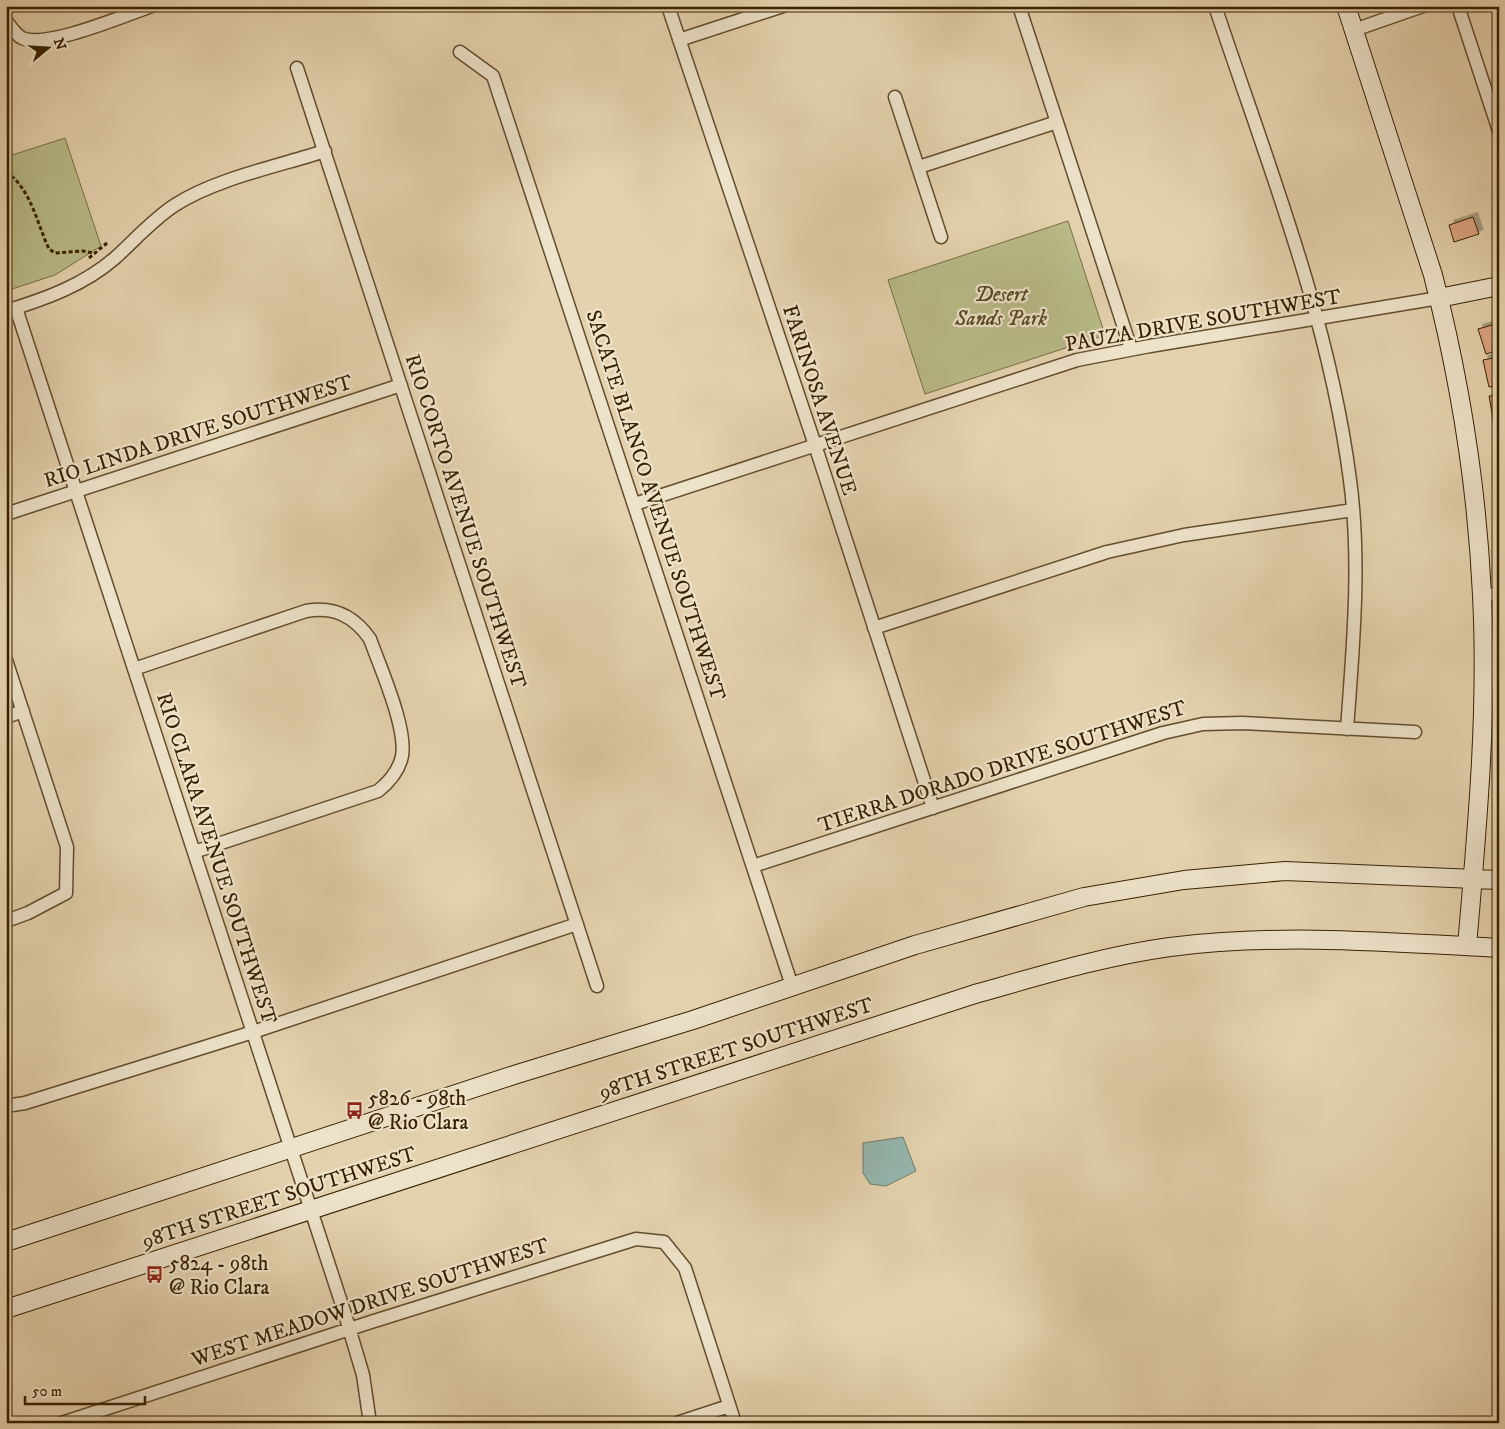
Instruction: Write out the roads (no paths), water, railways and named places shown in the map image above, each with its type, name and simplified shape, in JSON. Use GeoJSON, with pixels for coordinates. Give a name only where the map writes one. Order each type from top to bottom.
{"type":"FeatureCollection","features":[{"type":"Feature","properties":{"kind":"main road"},"geometry":{"type":"LineString","coordinates":[[1346,6],[1439,298],[1468,443],[1491,595],[1467,946]]}},
{"type":"Feature","properties":{"kind":"main road"},"geometry":{"type":"LineString","coordinates":[[1439,298],[1499,286]]}},
{"type":"Feature","properties":{"kind":"main road","name":"98TH STREET SOUTHWEST"},"geometry":{"type":"LineString","coordinates":[[6,1242],[915,945],[1084,897],[1184,880],[1285,872],[1499,880]]}},
{"type":"Feature","properties":{"kind":"main road","name":"98TH STREET SOUTHWEST"},"geometry":{"type":"LineString","coordinates":[[6,1309],[957,1000],[1084,964],[1169,947],[1315,938],[1499,948]]}},
{"type":"Feature","properties":{"kind":"street"},"geometry":{"type":"LineString","coordinates":[[6,21],[21,38],[41,40],[63,36],[152,6]]}},
{"type":"Feature","properties":{"kind":"street","name":"FARINOSA AVENUE"},"geometry":{"type":"LineString","coordinates":[[668,6],[815,445],[932,808]]}},
{"type":"Feature","properties":{"kind":"street"},"geometry":{"type":"LineString","coordinates":[[679,40],[783,6]]}},
{"type":"Feature","properties":{"kind":"street"},"geometry":{"type":"LineString","coordinates":[[1019,6],[1132,349]]}},
{"type":"Feature","properties":{"kind":"street"},"geometry":{"type":"LineString","coordinates":[[1215,6],[1319,319],[1337,399],[1356,541],[1347,729]]}},
{"type":"Feature","properties":{"kind":"street"},"geometry":{"type":"LineString","coordinates":[[1354,30],[1423,6]]}},
{"type":"Feature","properties":{"kind":"street"},"geometry":{"type":"LineString","coordinates":[[1458,6],[1499,131]]}},
{"type":"Feature","properties":{"kind":"street","name":"SACATE BLANCO AVENUE SOUTHWEST"},"geometry":{"type":"LineString","coordinates":[[460,52],[493,76],[792,986]]}},
{"type":"Feature","properties":{"kind":"street","name":"RIO CORTO AVENUE SOUTHWEST"},"geometry":{"type":"LineString","coordinates":[[297,68],[597,986]]}},
{"type":"Feature","properties":{"kind":"street"},"geometry":{"type":"LineString","coordinates":[[895,97],[941,237]]}},
{"type":"Feature","properties":{"kind":"street"},"geometry":{"type":"LineString","coordinates":[[919,167],[1057,122]]}},
{"type":"Feature","properties":{"kind":"street"},"geometry":{"type":"LineString","coordinates":[[11,310],[47,298],[95,273],[157,218],[190,196],[325,151]]}},
{"type":"Feature","properties":{"kind":"street","name":"PAUZA DRIVE SOUTHWEST"},"geometry":{"type":"LineString","coordinates":[[635,504],[1077,360],[1132,349],[1439,298]]}},
{"type":"Feature","properties":{"kind":"street","name":"RIO CLARA AVENUE SOUTHWEST"},"geometry":{"type":"LineString","coordinates":[[11,310],[76,492],[350,1329],[363,1375],[370,1423]]}},
{"type":"Feature","properties":{"kind":"street","name":"RIO LINDA DRIVE SOUTHWEST"},"geometry":{"type":"LineString","coordinates":[[6,514],[401,385]]}},
{"type":"Feature","properties":{"kind":"street"},"geometry":{"type":"LineString","coordinates":[[874,628],[1107,552],[1184,535],[1353,510]]}},
{"type":"Feature","properties":{"kind":"street"},"geometry":{"type":"LineString","coordinates":[[134,668],[320,608],[349,616],[362,628],[370,639],[400,727],[403,744],[402,759],[388,783],[367,796],[194,852]]}},
{"type":"Feature","properties":{"kind":"street"},"geometry":{"type":"LineString","coordinates":[[6,660],[67,847],[66,893],[28,913],[6,921]]}},
{"type":"Feature","properties":{"kind":"street"},"geometry":{"type":"LineString","coordinates":[[6,717],[23,712]]}},
{"type":"Feature","properties":{"kind":"street","name":"TIERRA DORADO DRIVE SOUTHWEST"},"geometry":{"type":"LineString","coordinates":[[753,866],[1163,733],[1202,724],[1242,723],[1415,732]]}},
{"type":"Feature","properties":{"kind":"street"},"geometry":{"type":"LineString","coordinates":[[6,1106],[25,1103],[253,1032],[577,924]]}},
{"type":"Feature","properties":{"kind":"street","name":"WEST MEADOW DRIVE SOUTHWEST"},"geometry":{"type":"LineString","coordinates":[[62,1423],[350,1329],[636,1239],[664,1242],[685,1268],[729,1406]]}},
{"type":"Feature","properties":{"kind":"street"},"geometry":{"type":"LineString","coordinates":[[677,1423],[729,1406],[735,1423]]}},
{"type":"Feature","properties":{"kind":"water"},"geometry":{"type":"Polygon","coordinates":[[[903,1137],[916,1171],[886,1186],[870,1184],[863,1173],[863,1143],[903,1137]]]}},
{"type":"Feature","properties":{"kind":"place","name":"5826 - 98th @ Rio Clara"},"geometry":{"type":"Point","coordinates":[354,1110]}},
{"type":"Feature","properties":{"kind":"place","name":"5824 - 98th @ Rio Clara"},"geometry":{"type":"Point","coordinates":[155,1275]}},
{"type":"Feature","properties":{"kind":"park label","name":"Desert Sands Park"},"geometry":{"type":"Point","coordinates":[1001,306]}}]}
